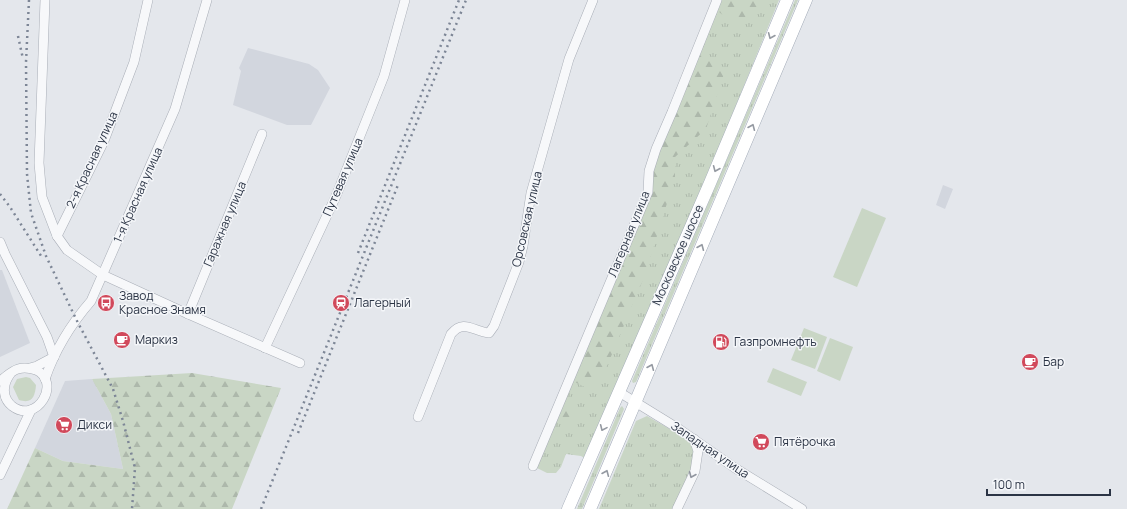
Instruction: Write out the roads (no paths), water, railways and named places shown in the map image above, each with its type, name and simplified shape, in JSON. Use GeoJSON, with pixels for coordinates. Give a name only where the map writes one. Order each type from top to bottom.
{"type":"FeatureCollection","features":[{"type":"Feature","properties":{"kind":"main road","name":"Московское шоссе"},"geometry":{"type":"LineString","coordinates":[[568,509],[710,183],[786,0]]}},
{"type":"Feature","properties":{"kind":"main road","name":"Московское шоссе"},"geometry":{"type":"LineString","coordinates":[[590,509],[806,0]]}},
{"type":"Feature","properties":{"kind":"street"},"geometry":{"type":"LineString","coordinates":[[46,0],[39,163],[42,197],[56,236],[68,250],[103,275],[188,314],[300,362]]}},
{"type":"Feature","properties":{"kind":"street","name":"2-я Красная улица"},"geometry":{"type":"LineString","coordinates":[[56,236],[104,141],[134,62],[148,0]]}},
{"type":"Feature","properties":{"kind":"street","name":"1-я Красная улица"},"geometry":{"type":"LineString","coordinates":[[45,378],[54,357],[76,319],[92,301],[175,110],[206,0]]}},
{"type":"Feature","properties":{"kind":"street","name":"Путевая улица"},"geometry":{"type":"LineString","coordinates":[[265,348],[336,196],[384,76],[405,0]]}},
{"type":"Feature","properties":{"kind":"street","name":"Орсовская улица"},"geometry":{"type":"LineString","coordinates":[[418,417],[451,334],[454,330],[467,326],[489,333],[494,326],[519,262],[531,193],[569,59],[593,0]]}},
{"type":"Feature","properties":{"kind":"street","name":"Лагерная улица"},"geometry":{"type":"LineString","coordinates":[[533,466],[648,192],[649,171],[656,149],[717,0]]}},
{"type":"Feature","properties":{"kind":"street","name":"Гаражная улица"},"geometry":{"type":"LineString","coordinates":[[188,314],[262,134]]}},
{"type":"Feature","properties":{"kind":"street"},"geometry":{"type":"LineString","coordinates":[[0,242],[47,337],[54,357],[37,366],[16,369],[0,381]]}},
{"type":"Feature","properties":{"kind":"street"},"geometry":{"type":"LineString","coordinates":[[0,475],[31,410],[43,402],[46,395],[47,388],[45,378],[41,373],[30,368]]}},
{"type":"Feature","properties":{"kind":"street"},"geometry":{"type":"LineString","coordinates":[[11,373],[6,379],[2,392],[11,405],[17,409],[31,410]]}},
{"type":"Feature","properties":{"kind":"street","name":"Западная улица"},"geometry":{"type":"LineString","coordinates":[[618,392],[735,468],[802,509]]}},
{"type":"Feature","properties":{"kind":"street"},"geometry":{"type":"LineString","coordinates":[[17,409],[21,417],[22,430]]}},
{"type":"Feature","properties":{"kind":"street"},"geometry":{"type":"LineString","coordinates":[[677,509],[695,471],[698,451],[694,440]]}},
{"type":"Feature","properties":{"kind":"railway"},"geometry":{"type":"LineString","coordinates":[[29,0],[26,62],[27,174],[31,213],[46,256],[76,319],[113,389],[135,468],[132,509]]}},
{"type":"Feature","properties":{"kind":"railway"},"geometry":{"type":"LineString","coordinates":[[358,253],[459,0]]}},
{"type":"Feature","properties":{"kind":"railway"},"geometry":{"type":"LineString","coordinates":[[261,509],[466,0]]}},
{"type":"Feature","properties":{"kind":"railway"},"geometry":{"type":"LineString","coordinates":[[18,36],[23,59]]}},
{"type":"Feature","properties":{"kind":"railway"},"geometry":{"type":"LineString","coordinates":[[298,433],[398,185]]}},
{"type":"Feature","properties":{"kind":"railway"},"geometry":{"type":"LineString","coordinates":[[0,194],[43,259]]}},
{"type":"Feature","properties":{"kind":"place","name":"Завод Красное Знамя"},"geometry":{"type":"Point","coordinates":[106,303]}},
{"type":"Feature","properties":{"kind":"place","name":"Лагерный"},"geometry":{"type":"Point","coordinates":[341,303]}},
{"type":"Feature","properties":{"kind":"place","name":"Маркиз"},"geometry":{"type":"Point","coordinates":[122,340]}},
{"type":"Feature","properties":{"kind":"place","name":"Газпромнефть"},"geometry":{"type":"Point","coordinates":[721,342]}},
{"type":"Feature","properties":{"kind":"place","name":"Бар"},"geometry":{"type":"Point","coordinates":[1030,362]}},
{"type":"Feature","properties":{"kind":"place","name":"Дикси"},"geometry":{"type":"Point","coordinates":[64,425]}},
{"type":"Feature","properties":{"kind":"place","name":"Пятёрочка"},"geometry":{"type":"Point","coordinates":[761,442]}}]}
